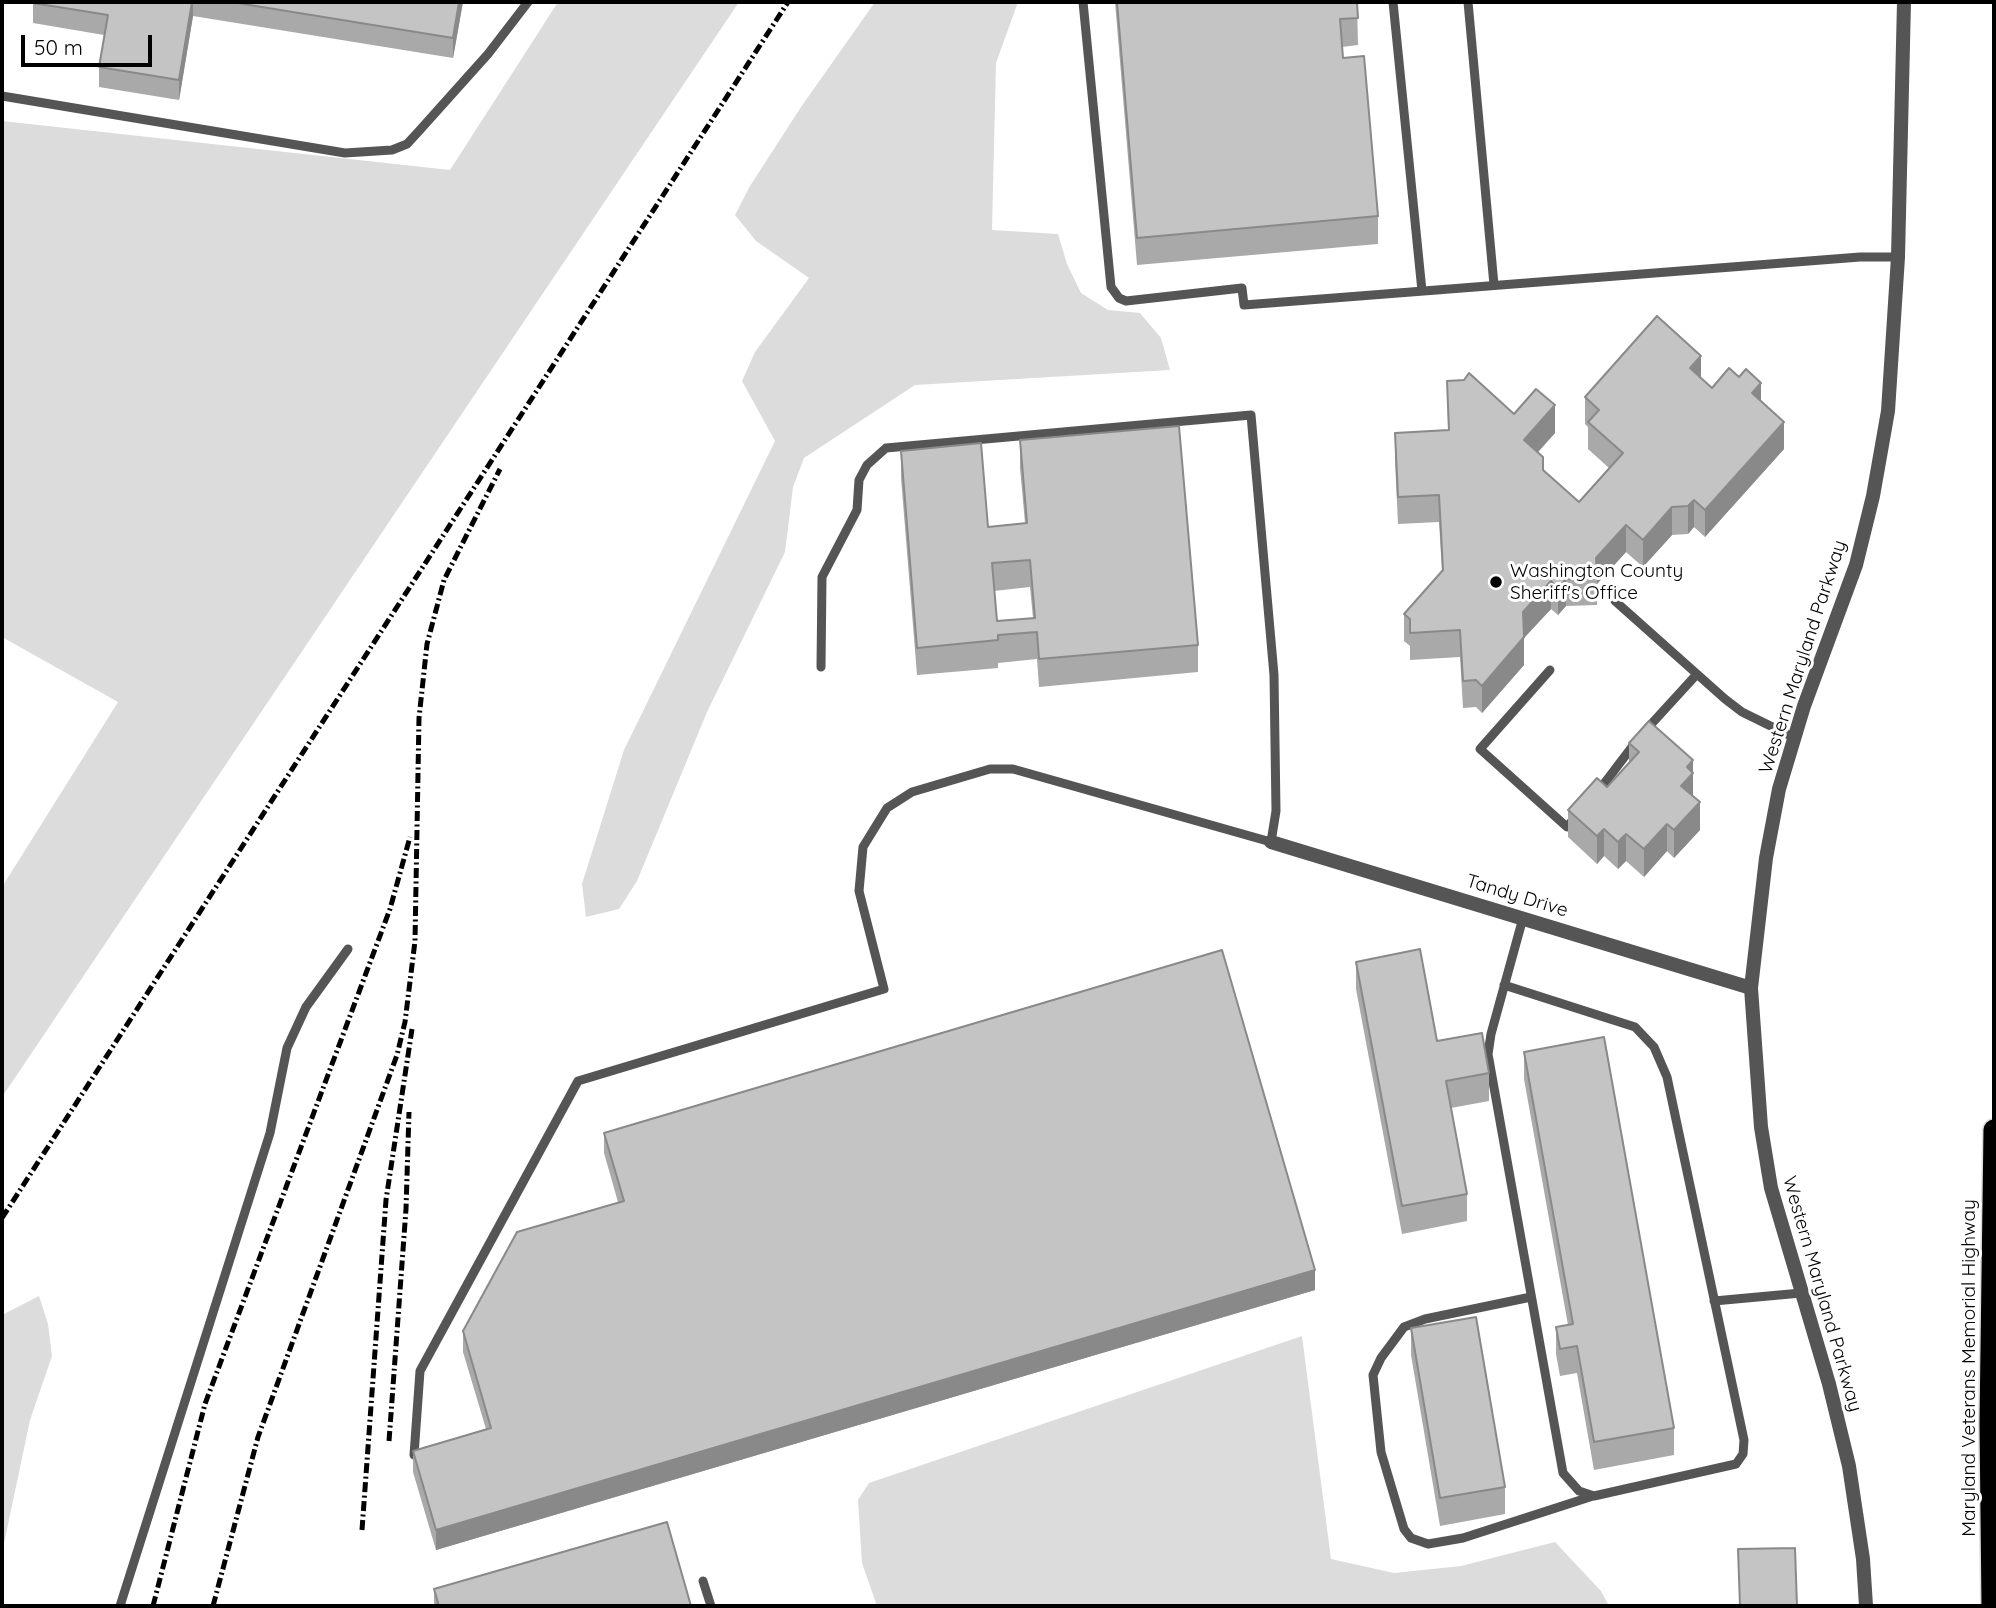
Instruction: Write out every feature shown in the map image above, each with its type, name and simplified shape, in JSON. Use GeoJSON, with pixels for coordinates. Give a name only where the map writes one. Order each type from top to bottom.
{"type":"FeatureCollection","features":[{"type":"Feature","properties":{"kind":"highway","name":"Maryland Veterans Memorial Highway"},"geometry":{"type":"LineString","coordinates":[[1992,1606],[1990,1423],[1994,1130]]}},
{"type":"Feature","properties":{"kind":"street","name":"Western Maryland Parkway"},"geometry":{"type":"LineString","coordinates":[[1866,1606],[1863,1559],[1849,1466],[1829,1384],[1769,1176],[1761,1127],[1751,988],[1766,858],[1779,789],[1794,738],[1856,565],[1873,496],[1888,411],[1898,257],[1904,2]]}},
{"type":"Feature","properties":{"kind":"street","name":"Tandy Drive"},"geometry":{"type":"LineString","coordinates":[[1271,842],[1751,988]]}},
{"type":"Feature","properties":{"kind":"lane"},"geometry":{"type":"LineString","coordinates":[[1083,2],[1111,287],[1119,298],[1126,301],[1242,288],[1244,304],[1860,257],[1898,257]]}},
{"type":"Feature","properties":{"kind":"lane"},"geometry":{"type":"LineString","coordinates":[[1393,2],[1422,291]]}},
{"type":"Feature","properties":{"kind":"lane"},"geometry":{"type":"LineString","coordinates":[[1468,2],[1494,285]]}},
{"type":"Feature","properties":{"kind":"lane"},"geometry":{"type":"LineString","coordinates":[[2,96],[345,153],[392,150],[407,144],[419,131],[488,54],[527,3]]}},
{"type":"Feature","properties":{"kind":"lane"},"geometry":{"type":"LineString","coordinates":[[414,1455],[420,1371],[578,1081],[884,989],[859,891],[863,847],[887,808],[912,792],[990,769],[1013,769],[1271,842],[1276,811],[1274,675],[1251,415],[886,448],[867,465],[859,480],[857,510],[822,578],[821,667]]}},
{"type":"Feature","properties":{"kind":"lane"},"geometry":{"type":"LineString","coordinates":[[1615,601],[1742,712],[1794,738]]}},
{"type":"Feature","properties":{"kind":"lane"},"geometry":{"type":"LineString","coordinates":[[1550,670],[1480,749],[1567,827],[1583,809]]}},
{"type":"Feature","properties":{"kind":"lane"},"geometry":{"type":"LineString","coordinates":[[1591,800],[1639,738],[1697,674]]}},
{"type":"Feature","properties":{"kind":"lane"},"geometry":{"type":"LineString","coordinates":[[1523,918],[1488,1054],[1563,1474],[1579,1492],[1594,1496]]}},
{"type":"Feature","properties":{"kind":"lane"},"geometry":{"type":"LineString","coordinates":[[120,1606],[270,1133],[287,1048],[306,1007],[348,949]]}},
{"type":"Feature","properties":{"kind":"lane"},"geometry":{"type":"LineString","coordinates":[[1504,985],[1635,1027],[1654,1047],[1667,1077],[1744,1440],[1744,1454],[1735,1464],[1594,1496],[1452,1540],[1428,1544],[1411,1538],[1404,1529],[1381,1452],[1373,1375],[1381,1358],[1404,1327],[1425,1319],[1531,1297]]}},
{"type":"Feature","properties":{"kind":"lane"},"geometry":{"type":"LineString","coordinates":[[1714,1301],[1801,1293]]}},
{"type":"Feature","properties":{"kind":"lane"},"geometry":{"type":"LineString","coordinates":[[703,1581],[711,1606]]}},
{"type":"Feature","properties":{"kind":"shaded area"},"geometry":{"type":"Polygon","coordinates":[[[558,2],[739,2],[2,1097],[2,887],[118,702],[2,637],[2,121],[450,170],[558,2]]]}},
{"type":"Feature","properties":{"kind":"shaded area"},"geometry":{"type":"Polygon","coordinates":[[[875,2],[1018,2],[996,63],[992,230],[1058,234],[1067,264],[1081,293],[1108,310],[1140,313],[1161,338],[1170,370],[915,385],[804,458],[793,487],[785,552],[707,712],[637,881],[619,909],[586,917],[582,884],[624,750],[775,441],[742,381],[755,352],[809,278],[756,241],[735,215],[750,186],[801,107],[875,2]]]}},
{"type":"Feature","properties":{"kind":"shaded area"},"geometry":{"type":"Polygon","coordinates":[[[39,1296],[48,1324],[52,1356],[30,1420],[2,1553],[2,1315],[39,1296]]]}},
{"type":"Feature","properties":{"kind":"shaded area"},"geometry":{"type":"Polygon","coordinates":[[[1302,1336],[1331,1559],[1394,1573],[1461,1566],[1555,1542],[1601,1591],[1609,1606],[877,1606],[862,1563],[858,1500],[869,1483],[1302,1336]]]}},
{"type":"Feature","properties":{"kind":"building"},"geometry":{"type":"Polygon","coordinates":[[[33,2],[192,2],[179,80],[99,67],[108,15],[33,2]]]}},
{"type":"Feature","properties":{"kind":"building"},"geometry":{"type":"Polygon","coordinates":[[[231,2],[459,2],[453,38],[231,2]]]}},
{"type":"Feature","properties":{"kind":"building"},"geometry":{"type":"Polygon","coordinates":[[[1117,2],[1357,2],[1358,18],[1340,19],[1343,58],[1364,56],[1378,216],[1137,238],[1117,2]]]}},
{"type":"Feature","properties":{"kind":"building"},"geometry":{"type":"Polygon","coordinates":[[[1657,316],[1701,356],[1690,368],[1712,388],[1729,368],[1739,377],[1746,369],[1761,383],[1752,393],[1784,422],[1705,510],[1694,500],[1688,506],[1672,507],[1643,540],[1626,525],[1596,558],[1597,577],[1566,579],[1558,588],[1551,581],[1523,612],[1524,637],[1482,686],[1476,680],[1463,681],[1460,630],[1410,633],[1410,619],[1404,614],[1443,570],[1439,495],[1398,497],[1395,433],[1449,430],[1447,381],[1464,380],[1469,373],[1514,414],[1536,389],[1555,405],[1524,440],[1543,457],[1543,470],[1579,502],[1623,453],[1588,422],[1599,410],[1585,397],[1657,316]]]}},
{"type":"Feature","properties":{"kind":"building"},"geometry":{"type":"Polygon","coordinates":[[[1179,426],[1198,645],[1039,659],[1037,632],[998,635],[998,640],[917,648],[901,451],[981,443],[988,527],[1027,523],[1020,440],[1179,426]],[[1030,560],[992,563],[997,621],[1035,618],[1030,560]]]}},
{"type":"Feature","properties":{"kind":"building"},"geometry":{"type":"Polygon","coordinates":[[[1649,721],[1693,760],[1687,767],[1693,773],[1681,786],[1700,802],[1674,830],[1667,824],[1644,849],[1626,834],[1618,842],[1604,829],[1597,836],[1568,810],[1597,778],[1607,787],[1639,752],[1629,743],[1649,721]]]}},
{"type":"Feature","properties":{"kind":"building"},"geometry":{"type":"Polygon","coordinates":[[[1420,949],[1437,1041],[1482,1033],[1489,1073],[1446,1081],[1467,1194],[1402,1206],[1356,962],[1420,949]]]}},
{"type":"Feature","properties":{"kind":"building"},"geometry":{"type":"Polygon","coordinates":[[[1222,950],[1315,1270],[436,1530],[413,1451],[491,1428],[463,1331],[517,1232],[624,1201],[604,1133],[1222,950]]]}},
{"type":"Feature","properties":{"kind":"building"},"geometry":{"type":"Polygon","coordinates":[[[1604,1037],[1674,1428],[1594,1442],[1577,1346],[1560,1349],[1556,1327],[1573,1324],[1524,1052],[1604,1037]]]}},
{"type":"Feature","properties":{"kind":"building"},"geometry":{"type":"Polygon","coordinates":[[[1476,1317],[1505,1487],[1440,1498],[1411,1328],[1476,1317]]]}},
{"type":"Feature","properties":{"kind":"building"},"geometry":{"type":"Polygon","coordinates":[[[667,1522],[691,1606],[439,1606],[434,1589],[667,1522]]]}},
{"type":"Feature","properties":{"kind":"building"},"geometry":{"type":"Polygon","coordinates":[[[1795,1548],[1797,1606],[1740,1606],[1738,1549],[1795,1548]]]}},
{"type":"Feature","properties":{"kind":"railway"},"geometry":{"type":"LineString","coordinates":[[2,1218],[788,2]]}},
{"type":"Feature","properties":{"kind":"railway"},"geometry":{"type":"LineString","coordinates":[[213,1606],[258,1437],[397,1055],[405,1022],[415,941],[419,718],[427,644],[444,580],[500,469]]}},
{"type":"Feature","properties":{"kind":"railway"},"geometry":{"type":"LineString","coordinates":[[153,1606],[205,1404],[390,909],[410,837]]}},
{"type":"Feature","properties":{"kind":"railway"},"geometry":{"type":"LineString","coordinates":[[362,1530],[386,1200],[412,1029]]}},
{"type":"Feature","properties":{"kind":"railway"},"geometry":{"type":"LineString","coordinates":[[389,1441],[406,1209],[409,1112]]}},
{"type":"Feature","properties":{"kind":"place","name":"Washington County Sheriff's Office"},"geometry":{"type":"Point","coordinates":[1496,582]}}]}
